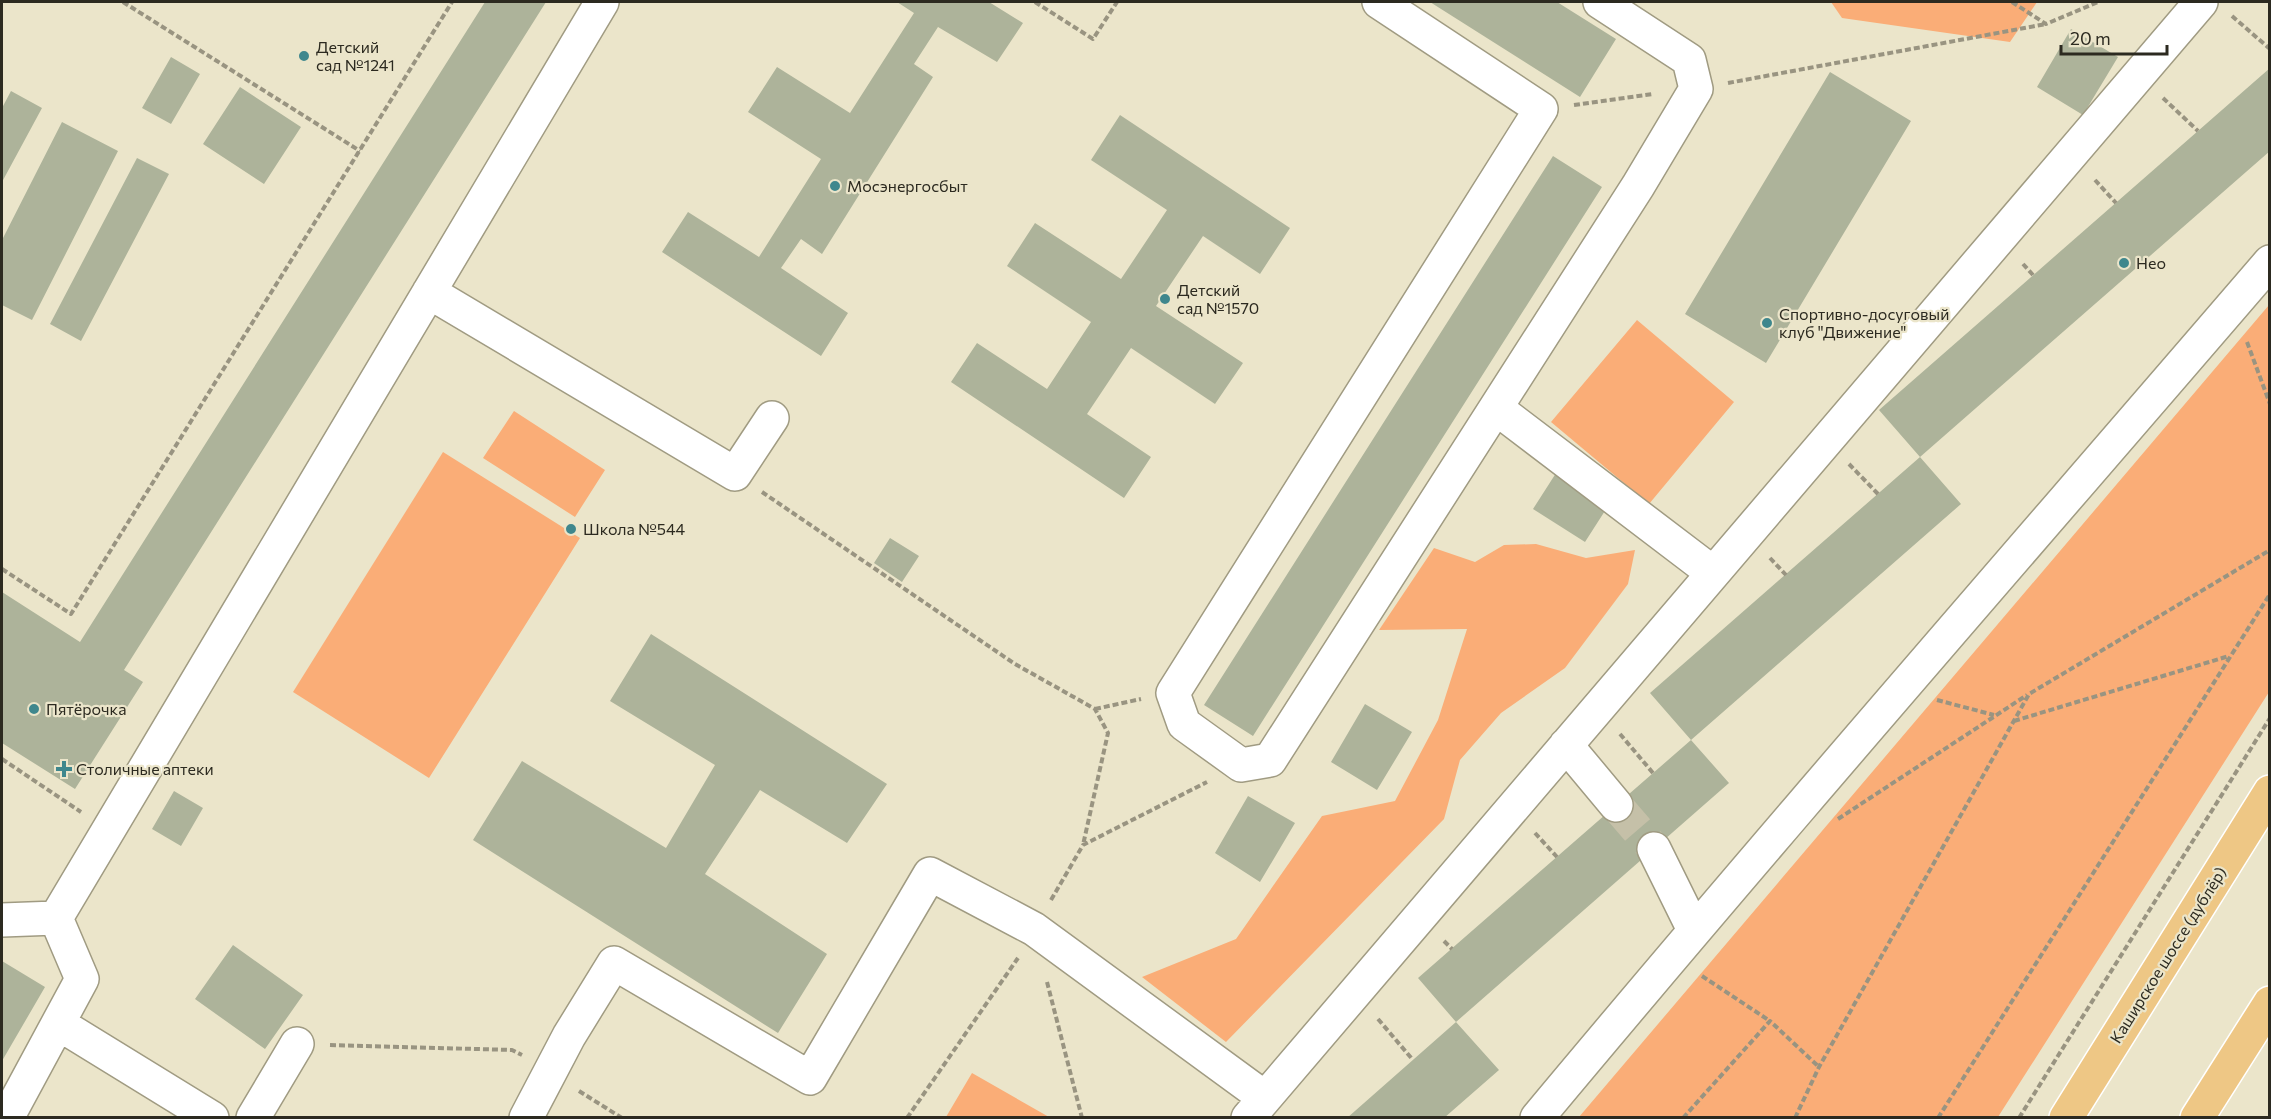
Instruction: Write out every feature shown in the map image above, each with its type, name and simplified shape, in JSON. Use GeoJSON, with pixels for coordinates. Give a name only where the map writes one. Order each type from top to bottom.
{"type":"FeatureCollection","features":[{"type":"Feature","properties":{"kind":"main road","name":"Каширское шоссе (дублёр)"},"geometry":{"type":"LineString","coordinates":[[2066,1118],[2270,792]]}},
{"type":"Feature","properties":{"kind":"main road"},"geometry":{"type":"LineString","coordinates":[[2197,1118],[2270,1003]]}},
{"type":"Feature","properties":{"kind":"main road"},"geometry":{"type":"LineString","coordinates":[[2082,1118],[2106,1056]]}},
{"type":"Feature","properties":{"kind":"lane"},"geometry":{"type":"LineString","coordinates":[[56,918],[602,2]]}},
{"type":"Feature","properties":{"kind":"lane"},"geometry":{"type":"LineString","coordinates":[[1379,2],[1541,109],[1173,693],[1184,724],[1241,765],[1270,760],[1638,186],[1696,89],[1689,60],[1600,2]]}},
{"type":"Feature","properties":{"kind":"lane"},"geometry":{"type":"LineString","coordinates":[[526,1118],[550,1072],[614,963],[810,1078],[930,874],[1034,929],[1256,1108],[2073,155],[2138,75],[2213,5]]}},
{"type":"Feature","properties":{"kind":"lane"},"geometry":{"type":"LineString","coordinates":[[1537,1118],[1694,930],[2270,262]]}},
{"type":"Feature","properties":{"kind":"lane"},"geometry":{"type":"LineString","coordinates":[[429,292],[735,474],[772,418]]}},
{"type":"Feature","properties":{"kind":"lane"},"geometry":{"type":"LineString","coordinates":[[1496,408],[1713,573]]}},
{"type":"Feature","properties":{"kind":"lane"},"geometry":{"type":"LineString","coordinates":[[1566,745],[1616,805]]}},
{"type":"Feature","properties":{"kind":"lane"},"geometry":{"type":"LineString","coordinates":[[1654,849],[1694,930]]}},
{"type":"Feature","properties":{"kind":"lane"},"geometry":{"type":"LineString","coordinates":[[2,920],[56,918]]}},
{"type":"Feature","properties":{"kind":"lane"},"geometry":{"type":"LineString","coordinates":[[7,1118],[82,979],[56,918]]}},
{"type":"Feature","properties":{"kind":"lane"},"geometry":{"type":"LineString","coordinates":[[59,1024],[212,1118]]}},
{"type":"Feature","properties":{"kind":"lane"},"geometry":{"type":"LineString","coordinates":[[253,1118],[297,1044]]}},
{"type":"Feature","properties":{"kind":"path"},"geometry":{"type":"LineString","coordinates":[[123,2],[360,151]]}},
{"type":"Feature","properties":{"kind":"path"},"geometry":{"type":"LineString","coordinates":[[2,569],[71,614],[452,2]]}},
{"type":"Feature","properties":{"kind":"path"},"geometry":{"type":"LineString","coordinates":[[1035,2],[1093,39],[1117,2]]}},
{"type":"Feature","properties":{"kind":"path"},"geometry":{"type":"LineString","coordinates":[[2012,2],[2046,24]]}},
{"type":"Feature","properties":{"kind":"path"},"geometry":{"type":"LineString","coordinates":[[1541,109],[1696,89],[2046,24],[2098,2]]}},
{"type":"Feature","properties":{"kind":"path"},"geometry":{"type":"LineString","coordinates":[[2213,5],[2270,49]]}},
{"type":"Feature","properties":{"kind":"path"},"geometry":{"type":"LineString","coordinates":[[2138,75],[2198,131]]}},
{"type":"Feature","properties":{"kind":"path"},"geometry":{"type":"LineString","coordinates":[[2243,331],[2270,404]]}},
{"type":"Feature","properties":{"kind":"path"},"geometry":{"type":"LineString","coordinates":[[735,474],[1015,664],[1095,709],[1107,733],[1083,845],[1011,970],[907,1118]]}},
{"type":"Feature","properties":{"kind":"path"},"geometry":{"type":"LineString","coordinates":[[1829,825],[1995,715],[2270,550]]}},
{"type":"Feature","properties":{"kind":"path"},"geometry":{"type":"LineString","coordinates":[[1938,1118],[2270,594]]}},
{"type":"Feature","properties":{"kind":"path"},"geometry":{"type":"LineString","coordinates":[[2014,721],[2230,656]]}},
{"type":"Feature","properties":{"kind":"path"},"geometry":{"type":"LineString","coordinates":[[1900,691],[1995,715]]}},
{"type":"Feature","properties":{"kind":"path"},"geometry":{"type":"LineString","coordinates":[[1095,709],[1173,693]]}},
{"type":"Feature","properties":{"kind":"path"},"geometry":{"type":"LineString","coordinates":[[1795,1118],[1819,1067],[2029,694]]}},
{"type":"Feature","properties":{"kind":"path"},"geometry":{"type":"LineString","coordinates":[[1598,708],[1653,773]]}},
{"type":"Feature","properties":{"kind":"path"},"geometry":{"type":"LineString","coordinates":[[2019,1118],[2270,718]]}},
{"type":"Feature","properties":{"kind":"path"},"geometry":{"type":"LineString","coordinates":[[2,759],[109,831]]}},
{"type":"Feature","properties":{"kind":"path"},"geometry":{"type":"LineString","coordinates":[[1083,845],[1241,765]]}},
{"type":"Feature","properties":{"kind":"path"},"geometry":{"type":"LineString","coordinates":[[1034,929],[1082,1118]]}},
{"type":"Feature","properties":{"kind":"path"},"geometry":{"type":"LineString","coordinates":[[1672,956],[1770,1021],[1819,1067]]}},
{"type":"Feature","properties":{"kind":"path"},"geometry":{"type":"LineString","coordinates":[[1355,992],[1413,1060]]}},
{"type":"Feature","properties":{"kind":"path"},"geometry":{"type":"LineString","coordinates":[[1683,1118],[1770,1021]]}},
{"type":"Feature","properties":{"kind":"path"},"geometry":{"type":"LineString","coordinates":[[297,1044],[512,1050]]}},
{"type":"Feature","properties":{"kind":"path"},"geometry":{"type":"LineString","coordinates":[[550,1072],[622,1118]]}},
{"type":"Feature","properties":{"kind":"shaded area"},"geometry":{"type":"Polygon","coordinates":[[[1831,2],[2037,2],[2010,42],[1842,18],[1831,2]]]}},
{"type":"Feature","properties":{"kind":"shaded area"},"geometry":{"type":"Polygon","coordinates":[[[2269,305],[2269,692],[1998,1117],[1579,1117],[2269,305]]]}},
{"type":"Feature","properties":{"kind":"shaded area"},"geometry":{"type":"Polygon","coordinates":[[[1637,320],[1734,402],[1649,504],[1551,422],[1637,320]]]}},
{"type":"Feature","properties":{"kind":"shaded area"},"geometry":{"type":"Polygon","coordinates":[[[514,411],[605,470],[575,517],[483,458],[514,411]]]}},
{"type":"Feature","properties":{"kind":"shaded area"},"geometry":{"type":"Polygon","coordinates":[[[443,452],[580,538],[429,778],[293,692],[443,452]]]}},
{"type":"Feature","properties":{"kind":"shaded area"},"geometry":{"type":"Polygon","coordinates":[[[1536,544],[1586,558],[1635,550],[1628,584],[1565,668],[1501,713],[1460,760],[1444,819],[1226,1042],[1142,977],[1236,939],[1322,816],[1395,801],[1438,720],[1467,629],[1379,630],[1434,548],[1475,562],[1504,545],[1536,544]]]}},
{"type":"Feature","properties":{"kind":"shaded area"},"geometry":{"type":"Polygon","coordinates":[[[972,1073],[1049,1117],[946,1117],[972,1073]]]}},
{"type":"Feature","properties":{"kind":"building"},"geometry":{"type":"Polygon","coordinates":[[[485,2],[546,2],[124,670],[143,682],[75,789],[2,743],[2,592],[80,642],[485,2]]]}},
{"type":"Feature","properties":{"kind":"building","name":"Мосэнергосбыт"},"geometry":{"type":"Polygon","coordinates":[[[897,2],[989,2],[1023,23],[997,62],[938,27],[914,64],[933,77],[822,254],[801,239],[781,268],[848,313],[821,356],[662,252],[688,212],[759,257],[821,159],[748,112],[777,67],[850,113],[914,13],[897,2]]]}},
{"type":"Feature","properties":{"kind":"building"},"geometry":{"type":"Polygon","coordinates":[[[1430,2],[1557,2],[1616,39],[1580,97],[1430,2]]]}},
{"type":"Feature","properties":{"kind":"building"},"geometry":{"type":"Polygon","coordinates":[[[2071,29],[2118,57],[2083,115],[2037,87],[2071,29]]]}},
{"type":"Feature","properties":{"kind":"building"},"geometry":{"type":"Polygon","coordinates":[[[171,57],[200,74],[171,124],[142,108],[171,57]]]}},
{"type":"Feature","properties":{"kind":"building"},"geometry":{"type":"Polygon","coordinates":[[[2270,68],[2270,151],[1920,457],[1879,410],[2270,68]]]}},
{"type":"Feature","properties":{"kind":"building"},"geometry":{"type":"Polygon","coordinates":[[[1830,72],[1911,121],[1766,363],[1685,314],[1830,72]]]}},
{"type":"Feature","properties":{"kind":"building"},"geometry":{"type":"Polygon","coordinates":[[[240,87],[301,127],[264,184],[203,144],[240,87]]]}},
{"type":"Feature","properties":{"kind":"building"},"geometry":{"type":"Polygon","coordinates":[[[11,91],[42,108],[2,182],[2,108],[11,91]]]}},
{"type":"Feature","properties":{"kind":"building"},"geometry":{"type":"Polygon","coordinates":[[[1120,115],[1290,228],[1260,274],[1203,236],[1156,306],[1243,363],[1215,404],[1131,348],[1087,414],[1151,457],[1124,498],[951,382],[977,343],[1047,389],[1091,322],[1007,266],[1035,223],[1121,279],[1167,210],[1091,160],[1120,115]]]}},
{"type":"Feature","properties":{"kind":"building"},"geometry":{"type":"Polygon","coordinates":[[[62,122],[118,151],[32,320],[2,305],[2,240],[62,122]]]}},
{"type":"Feature","properties":{"kind":"building"},"geometry":{"type":"Polygon","coordinates":[[[1553,156],[1602,187],[1253,736],[1204,705],[1553,156]]]}},
{"type":"Feature","properties":{"kind":"building"},"geometry":{"type":"Polygon","coordinates":[[[137,158],[169,174],[81,341],[50,324],[137,158]]]}},
{"type":"Feature","properties":{"kind":"building"},"geometry":{"type":"Polygon","coordinates":[[[1920,457],[1961,504],[1691,740],[1650,693],[1920,457]]]}},
{"type":"Feature","properties":{"kind":"building"},"geometry":{"type":"Polygon","coordinates":[[[1558,470],[1610,503],[1585,542],[1533,509],[1558,470]]]}},
{"type":"Feature","properties":{"kind":"building"},"geometry":{"type":"Polygon","coordinates":[[[890,538],[919,556],[902,582],[874,563],[890,538]]]}},
{"type":"Feature","properties":{"kind":"building"},"geometry":{"type":"Polygon","coordinates":[[[651,634],[887,784],[847,843],[760,790],[705,874],[827,954],[778,1033],[473,840],[522,761],[666,848],[715,765],[610,701],[651,634]]]}},
{"type":"Feature","properties":{"kind":"building"},"geometry":{"type":"Polygon","coordinates":[[[1365,704],[1412,732],[1377,790],[1331,762],[1365,704]]]}},
{"type":"Feature","properties":{"kind":"building"},"geometry":{"type":"Polygon","coordinates":[[[1691,740],[1729,783],[1456,1022],[1418,978],[1691,740]]]}},
{"type":"Feature","properties":{"kind":"building"},"geometry":{"type":"Polygon","coordinates":[[[174,791],[203,808],[181,846],[152,829],[174,791]]]}},
{"type":"Feature","properties":{"kind":"building"},"geometry":{"type":"Polygon","coordinates":[[[1248,796],[1295,823],[1260,882],[1215,853],[1248,796]]]}},
{"type":"Feature","properties":{"kind":"building"},"geometry":{"type":"Polygon","coordinates":[[[233,945],[303,995],[265,1049],[195,999],[233,945]]]}},
{"type":"Feature","properties":{"kind":"building"},"geometry":{"type":"Polygon","coordinates":[[[2,961],[45,987],[2,1061],[2,961]]]}},
{"type":"Feature","properties":{"kind":"building"},"geometry":{"type":"Polygon","coordinates":[[[1456,1022],[1499,1070],[1444,1118],[1347,1118],[1456,1022]]]}},
{"type":"Feature","properties":{"kind":"tunnel"},"geometry":{"type":"LineString","coordinates":[[1616,805],[1654,849]]}},
{"type":"Feature","properties":{"kind":"place","name":"Детский сад №1241"},"geometry":{"type":"Point","coordinates":[304,56]}},
{"type":"Feature","properties":{"kind":"place","name":"Мосэнергосбыт"},"geometry":{"type":"Point","coordinates":[835,186]}},
{"type":"Feature","properties":{"kind":"place","name":"Нео"},"geometry":{"type":"Point","coordinates":[2124,263]}},
{"type":"Feature","properties":{"kind":"place","name":"Детский сад №1570"},"geometry":{"type":"Point","coordinates":[1165,299]}},
{"type":"Feature","properties":{"kind":"place","name":"Спортивно-досуговый клуб \"Движение\""},"geometry":{"type":"Point","coordinates":[1767,323]}},
{"type":"Feature","properties":{"kind":"place","name":"Школа №544"},"geometry":{"type":"Point","coordinates":[571,529]}},
{"type":"Feature","properties":{"kind":"place","name":"Пятёрочка"},"geometry":{"type":"Point","coordinates":[34,709]}},
{"type":"Feature","properties":{"kind":"place","name":"Столичные аптеки"},"geometry":{"type":"Point","coordinates":[64,769]}}]}
